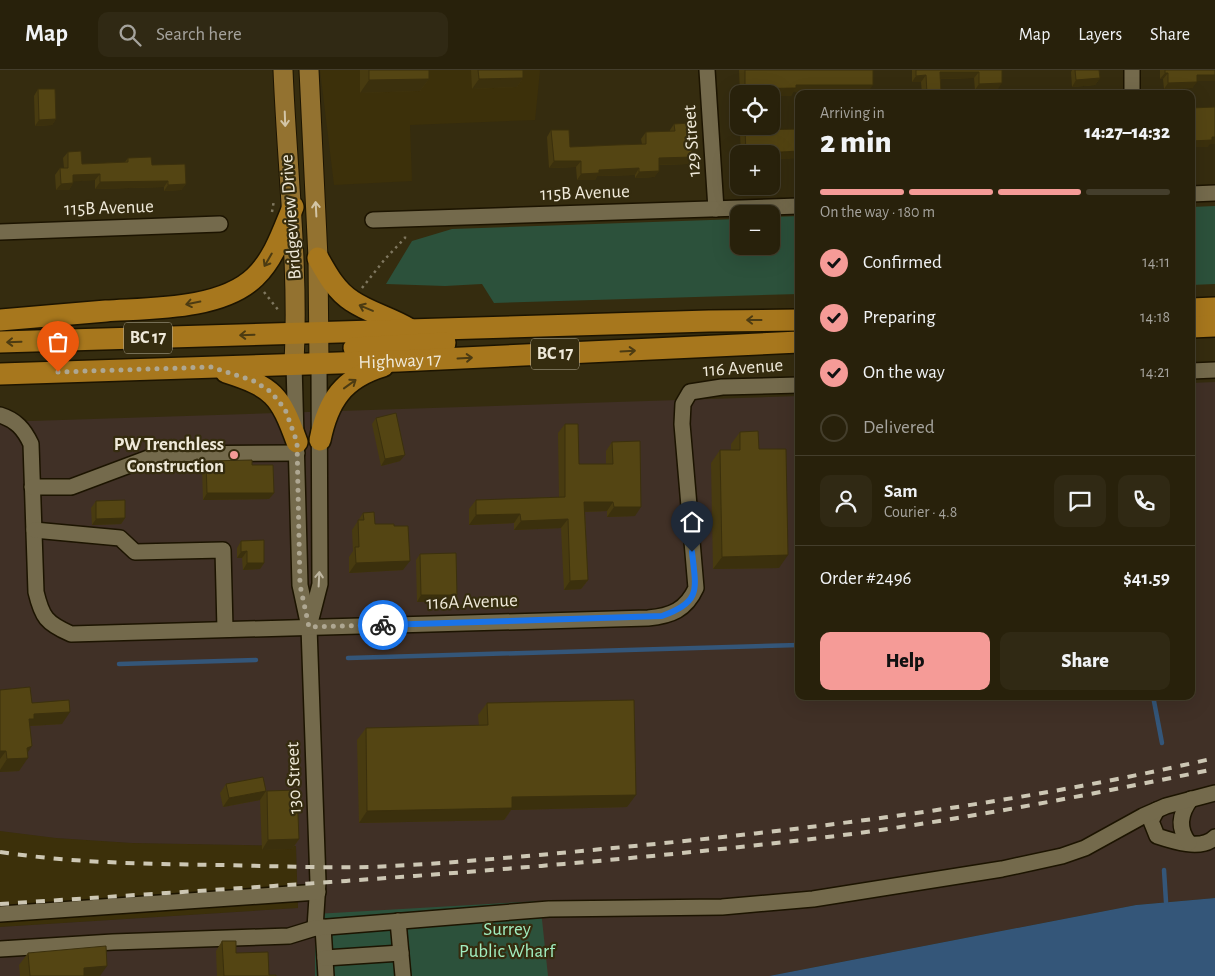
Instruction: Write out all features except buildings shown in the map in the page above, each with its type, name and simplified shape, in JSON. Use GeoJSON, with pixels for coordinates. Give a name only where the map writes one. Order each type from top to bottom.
{"type":"FeatureCollection","features":[{"type":"Feature","properties":{"kind":"highway"},"geometry":{"type":"LineString","coordinates":[[0,320],[180,306],[217,298],[242,286],[262,270],[277,244],[293,207]]}},
{"type":"Feature","properties":{"kind":"highway"},"geometry":{"type":"LineString","coordinates":[[318,258],[332,282],[351,300],[391,318],[409,330]]}},
{"type":"Feature","properties":{"kind":"highway"},"geometry":{"type":"LineString","coordinates":[[1195,309],[1215,308]]}},
{"type":"Feature","properties":{"kind":"highway","name":"Highway 17"},"geometry":{"type":"LineString","coordinates":[[0,374],[294,364],[319,349],[409,330],[795,320]]}},
{"type":"Feature","properties":{"kind":"highway"},"geometry":{"type":"LineString","coordinates":[[319,349],[629,334],[709,321]]}},
{"type":"Feature","properties":{"kind":"highway"},"geometry":{"type":"LineString","coordinates":[[1195,327],[1215,326]]}},
{"type":"Feature","properties":{"kind":"highway","name":"Highway 17"},"geometry":{"type":"LineString","coordinates":[[0,342],[296,333],[319,349],[399,361],[795,342]]}},
{"type":"Feature","properties":{"kind":"highway"},"geometry":{"type":"LineString","coordinates":[[320,440],[325,414],[341,390],[368,370],[399,361]]}},
{"type":"Feature","properties":{"kind":"highway"},"geometry":{"type":"LineString","coordinates":[[211,367],[254,381],[271,392],[285,409],[297,447]]}},
{"type":"Feature","properties":{"kind":"main road","name":"Bridgeview Drive"},"geometry":{"type":"LineString","coordinates":[[283,70],[285,132],[293,207],[296,333],[294,364]]}},
{"type":"Feature","properties":{"kind":"main road","name":"Bridgeview Drive"},"geometry":{"type":"LineString","coordinates":[[309,70],[318,258],[319,349]]}},
{"type":"Feature","properties":{"kind":"street","name":"129 Street"},"geometry":{"type":"LineString","coordinates":[[707,70],[716,209]]}},
{"type":"Feature","properties":{"kind":"street"},"geometry":{"type":"LineString","coordinates":[[1132,70],[1132,90]]}},
{"type":"Feature","properties":{"kind":"street"},"geometry":{"type":"LineString","coordinates":[[1195,194],[1215,193]]}},
{"type":"Feature","properties":{"kind":"street","name":"115B Avenue"},"geometry":{"type":"LineString","coordinates":[[373,220],[795,206]]}},
{"type":"Feature","properties":{"kind":"street","name":"115B Avenue"},"geometry":{"type":"LineString","coordinates":[[0,232],[220,224]]}},
{"type":"Feature","properties":{"kind":"street","name":"130 Street"},"geometry":{"type":"LineString","coordinates":[[309,627],[320,584],[319,349]]}},
{"type":"Feature","properties":{"kind":"street","name":"130 Street"},"geometry":{"type":"LineString","coordinates":[[294,364],[300,585],[309,627],[319,927],[325,958],[326,976]]}},
{"type":"Feature","properties":{"kind":"street"},"geometry":{"type":"LineString","coordinates":[[1195,371],[1215,370]]}},
{"type":"Feature","properties":{"kind":"street","name":"116 Avenue"},"geometry":{"type":"LineString","coordinates":[[682,609],[690,601],[696,588],[682,424],[683,404],[690,392],[722,387],[795,385]]}},
{"type":"Feature","properties":{"kind":"street"},"geometry":{"type":"LineString","coordinates":[[0,415],[10,418],[24,430],[31,444],[34,530],[120,538],[135,552],[223,550],[226,629]]}},
{"type":"Feature","properties":{"kind":"street"},"geometry":{"type":"LineString","coordinates":[[32,486],[71,487],[159,454],[297,447]]}},
{"type":"Feature","properties":{"kind":"street","name":"116A Avenue"},"geometry":{"type":"LineString","coordinates":[[34,530],[36,592],[42,614],[54,626],[71,634],[648,618],[662,616],[682,609]]}},
{"type":"Feature","properties":{"kind":"street"},"geometry":{"type":"LineString","coordinates":[[0,949],[113,942],[289,936],[319,927],[549,909],[722,907],[813,899],[1002,868],[1062,856],[1084,848],[1157,810],[1215,793]]}},
{"type":"Feature","properties":{"kind":"street"},"geometry":{"type":"LineString","coordinates":[[1189,843],[1183,835],[1180,821],[1185,806],[1191,799]]}},
{"type":"Feature","properties":{"kind":"street"},"geometry":{"type":"LineString","coordinates":[[1157,810],[1151,821],[1157,836],[1172,841],[1196,844],[1212,840],[1215,837]]}},
{"type":"Feature","properties":{"kind":"street"},"geometry":{"type":"LineString","coordinates":[[0,914],[318,892]]}},
{"type":"Feature","properties":{"kind":"street"},"geometry":{"type":"LineString","coordinates":[[398,921],[404,976]]}},
{"type":"Feature","properties":{"kind":"street"},"geometry":{"type":"LineString","coordinates":[[325,958],[401,954]]}},
{"type":"Feature","properties":{"kind":"path"},"geometry":{"type":"LineString","coordinates":[[358,293],[385,259],[405,238],[405,219]]}},
{"type":"Feature","properties":{"kind":"path"},"geometry":{"type":"LineString","coordinates":[[260,286],[282,314]]}},
{"type":"Feature","properties":{"kind":"shaded area"},"geometry":{"type":"Polygon","coordinates":[[[320,70],[540,70],[535,120],[410,125],[412,181],[334,185],[320,70]]]}},
{"type":"Feature","properties":{"kind":"shaded area"},"geometry":{"type":"Polygon","coordinates":[[[1215,382],[1215,898],[1136,905],[769,976],[0,976],[0,927],[298,908],[296,846],[132,843],[56,838],[0,831],[0,422],[795,396],[795,700],[1195,700],[1195,383],[1215,382]]]}},
{"type":"Feature","properties":{"kind":"shaded area"},"geometry":{"type":"Polygon","coordinates":[[[0,831],[56,838],[132,843],[296,846],[298,908],[0,927],[0,831]]]}},
{"type":"Feature","properties":{"kind":"green space"},"geometry":{"type":"Polygon","coordinates":[[[1215,206],[1215,284],[1195,285],[1195,207],[1215,206]]]}},
{"type":"Feature","properties":{"kind":"green space"},"geometry":{"type":"Polygon","coordinates":[[[795,216],[795,294],[494,303],[482,284],[445,286],[386,284],[412,241],[452,229],[730,219],[730,255],[780,255],[780,217],[795,216]]]}},
{"type":"Feature","properties":{"kind":"green space","name":"Surrey Public Wharf"},"geometry":{"type":"Polygon","coordinates":[[[540,901],[548,976],[315,976],[315,914],[540,901]]]}},
{"type":"Feature","properties":{"kind":"water"},"geometry":{"type":"Polygon","coordinates":[[[1215,898],[1215,976],[769,976],[1136,905],[1215,898]]]}},
{"type":"Feature","properties":{"kind":"waterway"},"geometry":{"type":"LineString","coordinates":[[348,658],[795,645]]}},
{"type":"Feature","properties":{"kind":"waterway"},"geometry":{"type":"LineString","coordinates":[[119,664],[256,660]]}},
{"type":"Feature","properties":{"kind":"waterway"},"geometry":{"type":"LineString","coordinates":[[1154,700],[1162,743]]}},
{"type":"Feature","properties":{"kind":"waterway"},"geometry":{"type":"LineString","coordinates":[[1164,870],[1166,902]]}},
{"type":"Feature","properties":{"kind":"railway"},"geometry":{"type":"LineString","coordinates":[[0,852],[55,859],[110,862],[307,867],[372,867],[475,860],[689,841],[916,813],[1066,789],[1215,758]]}},
{"type":"Feature","properties":{"kind":"railway"},"geometry":{"type":"LineString","coordinates":[[0,904],[603,861],[803,840],[958,818],[1061,800],[1215,769]]}},
{"type":"Feature","properties":{"kind":"way so far"},"geometry":{"type":"LineString","coordinates":[[58,372],[211,367],[254,381],[271,392],[285,409],[297,442],[300,585],[309,627],[383,625]]}},
{"type":"Feature","properties":{"kind":"place","name":"PW Trenchless Construction"},"geometry":{"type":"Point","coordinates":[234,455]}},
{"type":"Feature","properties":{"kind":"route"},"geometry":{"type":"LineString","coordinates":[[383,625],[648,618],[662,616],[682,609],[690,601],[696,588],[692,552]]}}]}
